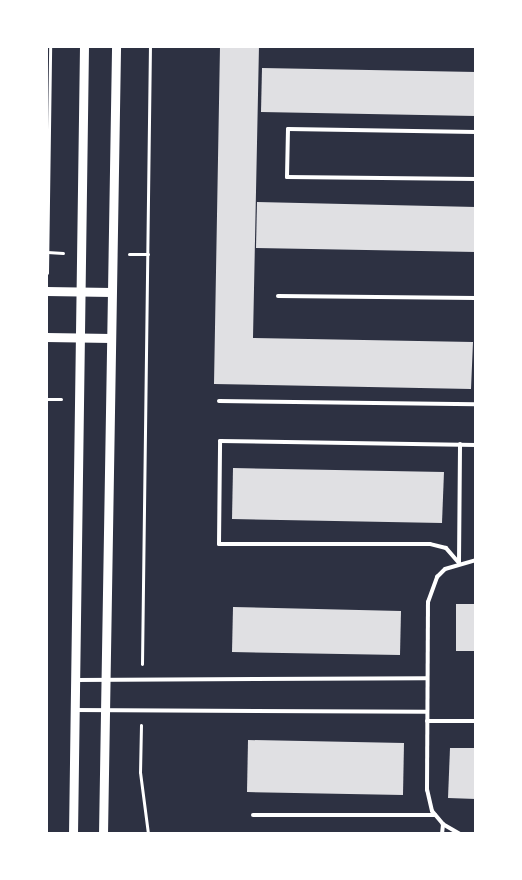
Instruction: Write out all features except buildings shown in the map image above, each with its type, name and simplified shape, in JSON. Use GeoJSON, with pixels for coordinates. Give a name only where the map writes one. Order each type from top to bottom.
{"type":"FeatureCollection","features":[{"type":"Feature","properties":{"kind":"street"},"geometry":{"type":"LineString","coordinates":[[73,834],[78,292],[84,46]]}},
{"type":"Feature","properties":{"kind":"street"},"geometry":{"type":"LineString","coordinates":[[103,834],[116,46]]}},
{"type":"Feature","properties":{"kind":"street"},"geometry":{"type":"LineString","coordinates":[[47,291],[111,292]]}},
{"type":"Feature","properties":{"kind":"street"},"geometry":{"type":"LineString","coordinates":[[46,337],[111,338]]}},
{"type":"Feature","properties":{"kind":"lane"},"geometry":{"type":"LineString","coordinates":[[476,132],[288,129],[287,177],[476,179]]}},
{"type":"Feature","properties":{"kind":"lane"},"geometry":{"type":"LineString","coordinates":[[278,296],[476,298]]}},
{"type":"Feature","properties":{"kind":"lane"},"geometry":{"type":"LineString","coordinates":[[219,400],[476,404]]}},
{"type":"Feature","properties":{"kind":"lane"},"geometry":{"type":"LineString","coordinates":[[459,563],[446,548],[430,544],[219,544],[220,441],[476,445]]}},
{"type":"Feature","properties":{"kind":"lane"},"geometry":{"type":"LineString","coordinates":[[459,563],[460,444]]}},
{"type":"Feature","properties":{"kind":"lane"},"geometry":{"type":"LineString","coordinates":[[460,834],[443,824],[435,815],[427,790],[426,678],[431,588],[437,577],[459,563],[476,560]]}},
{"type":"Feature","properties":{"kind":"lane"},"geometry":{"type":"LineString","coordinates":[[75,680],[426,678]]}},
{"type":"Feature","properties":{"kind":"lane"},"geometry":{"type":"LineString","coordinates":[[74,710],[426,712]]}},
{"type":"Feature","properties":{"kind":"lane"},"geometry":{"type":"LineString","coordinates":[[426,721],[476,720]]}},
{"type":"Feature","properties":{"kind":"lane"},"geometry":{"type":"LineString","coordinates":[[253,815],[435,815]]}},
{"type":"Feature","properties":{"kind":"lane"},"geometry":{"type":"LineString","coordinates":[[442,834],[443,824]]}},
{"type":"Feature","properties":{"kind":"path"},"geometry":{"type":"LineString","coordinates":[[47,291],[50,46]]}},
{"type":"Feature","properties":{"kind":"path"},"geometry":{"type":"LineString","coordinates":[[142,680],[150,46]]}},
{"type":"Feature","properties":{"kind":"path"},"geometry":{"type":"LineString","coordinates":[[141,711],[140,772],[148,834]]}}]}
